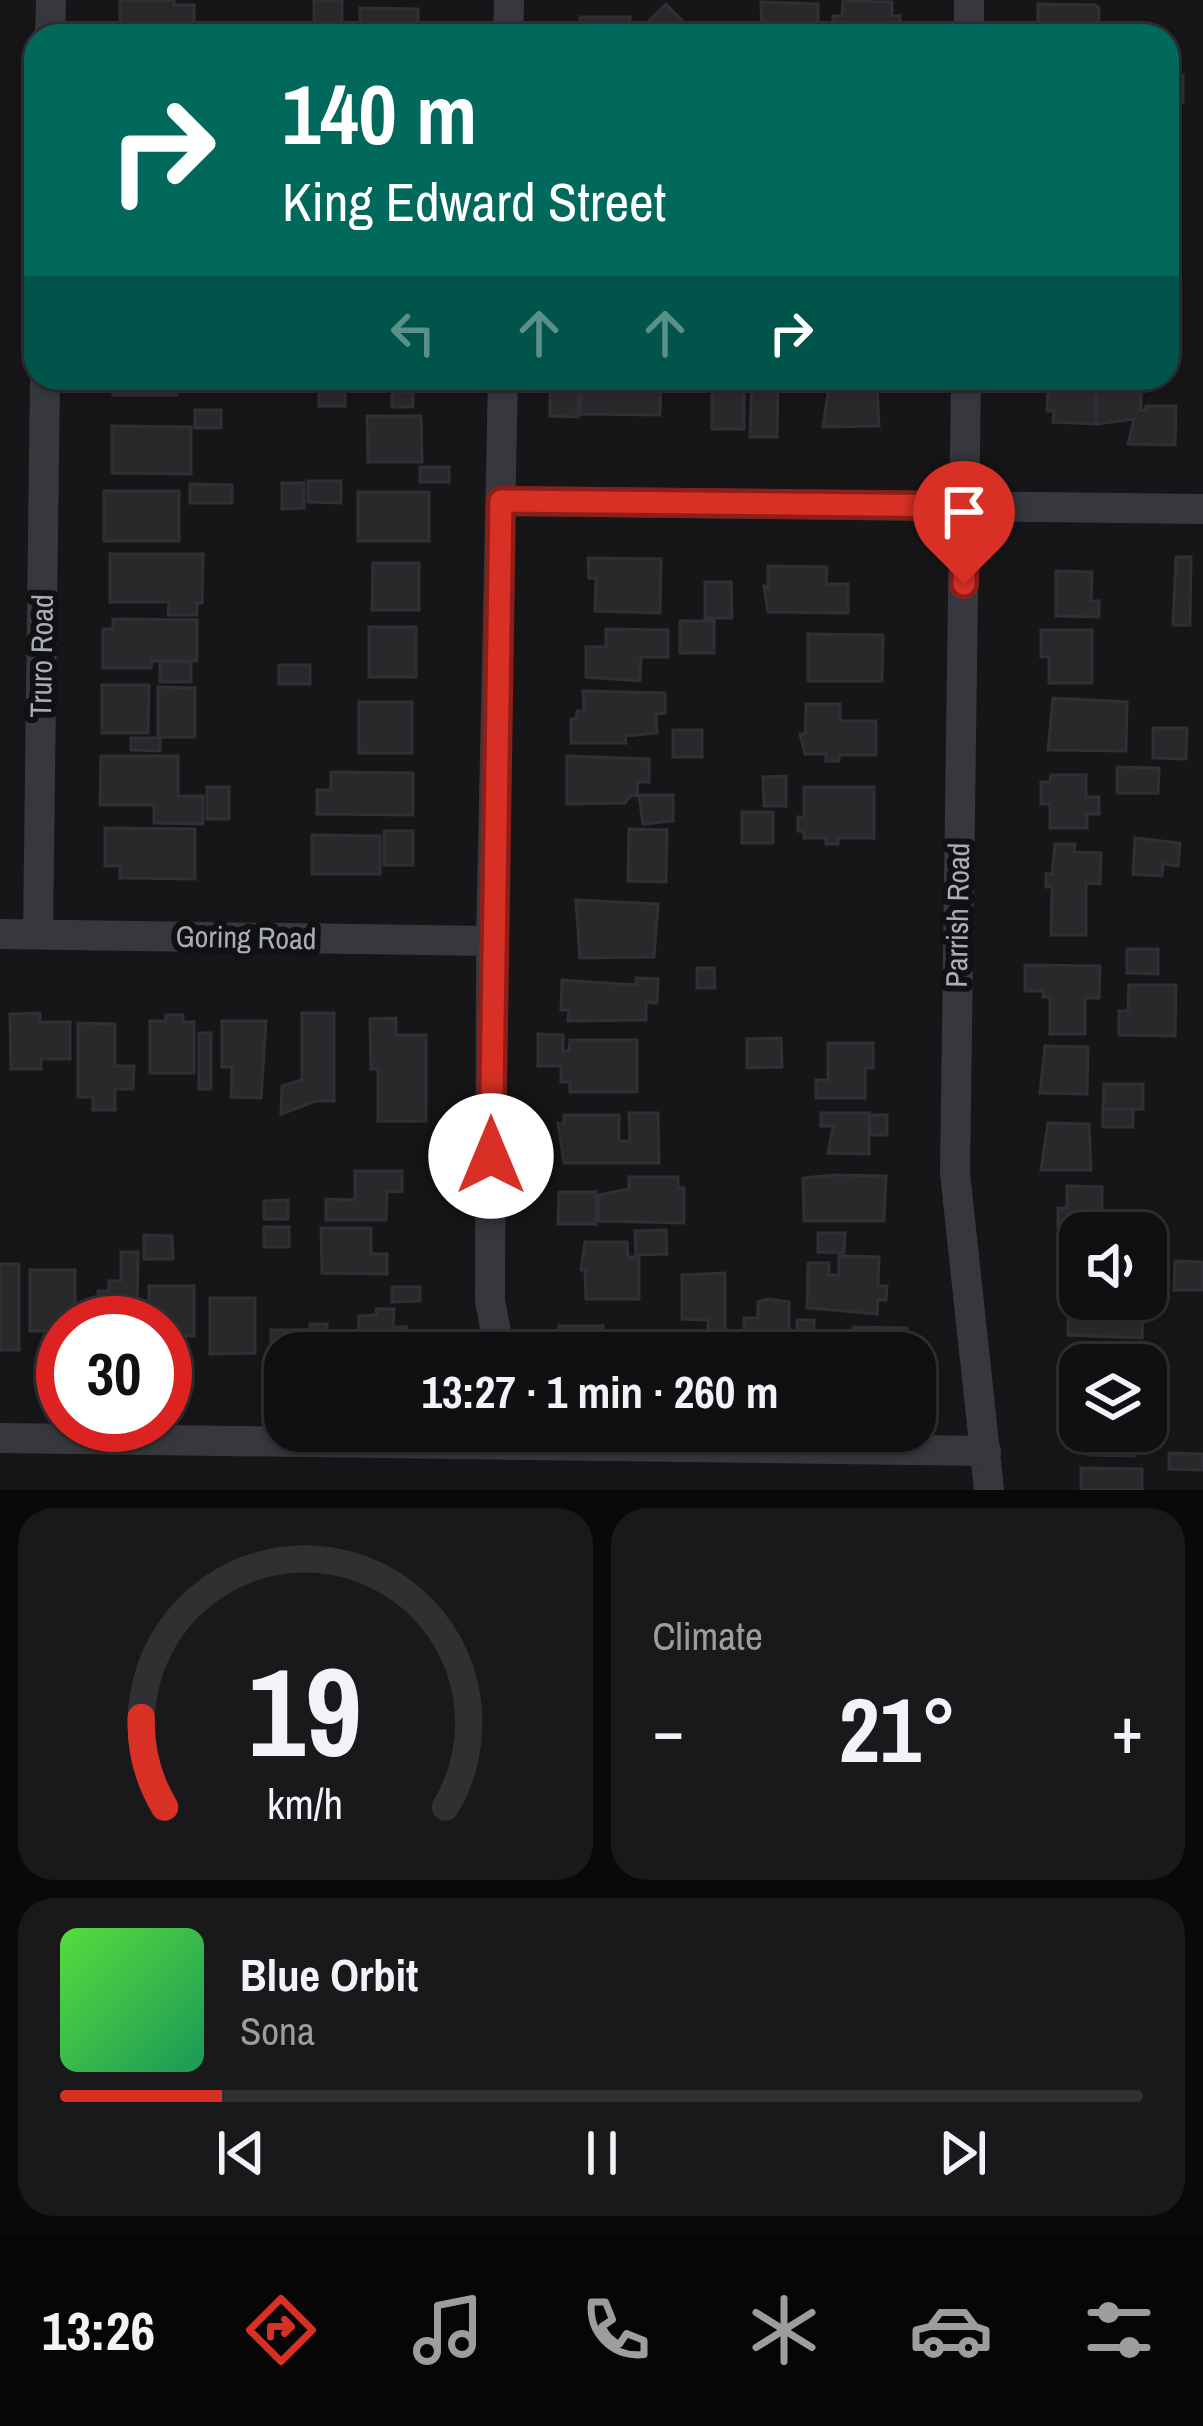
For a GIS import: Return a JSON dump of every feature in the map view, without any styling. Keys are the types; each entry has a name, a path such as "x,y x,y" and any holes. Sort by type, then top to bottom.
{"street":[{"name":"Truro Road","path":"38,934 45,390"},
{"path":"496,1332 490,1301 491,941 503,390"},
{"name":"Parrish Road","path":"966,390 955,1173 989,1490"},
{"path":"501,501 1203,509"},
{"name":"Goring Road","path":"0,934 491,941"},
{"path":"483,1332 490,1301"},
{"path":"0,1438 264,1437"},
{"path":"936,1450 986,1451"}],"building":[{"path":"120,0 174,0 174,5 194,5 194,24 120,24"},
{"path":"314,0 342,0 342,24 314,24"},
{"path":"843,1 892,2 892,16 900,16 900,24 833,24 833,16 842,16"},
{"path":"761,2 818,4 818,24 762,24"},
{"path":"666,4 685,24 646,24"},
{"path":"1038,4 1099,8 1099,24 1038,24"},
{"path":"360,8 418,9 418,23 427,23 427,24 360,24"},
{"path":"580,17 630,17 630,24 580,24"},
{"path":"1179,75 1183,75 1183,102 1179,103"},
{"path":"113,390 177,390 177,395 113,395"},
{"path":"319,390 345,390 345,406 319,406"},
{"path":"550,390 579,390 578,417 550,416"},
{"path":"582,390 661,390 660,415 580,414"},
{"path":"752,390 778,390 777,437 750,437"},
{"path":"828,390 877,390 879,426 823,427"},
{"path":"1048,390 1096,390 1096,424 1053,422 1054,411 1047,411"},
{"path":"1096,390 1141,390 1141,410 1146,411 1146,406 1176,406 1175,445 1128,444 1134,419 1096,424"},
{"path":"712,391 744,391 744,429 712,429"},
{"path":"392,392 413,392 413,407 392,407"},
{"path":"195,410 221,410 221,428 195,428"},
{"path":"367,416 421,416 422,462 368,462"},
{"path":"112,426 191,427 191,474 112,473"},
{"path":"420,467 449,467 449,482 420,482"},
{"path":"308,481 341,481 341,503 308,502"},
{"path":"282,483 304,483 304,508 282,509"},
{"path":"190,484 232,485 232,503 190,503"},
{"path":"104,491 179,491 179,541 104,541"},
{"path":"358,492 429,492 429,541 358,541"},
{"path":"110,554 203,554 202,603 197,603 197,615 168,615 169,602 110,602"},
{"path":"1176,557 1191,557 1190,625 1173,625"},
{"path":"588,558 661,559 660,613 595,611 596,578 589,578"},
{"path":"373,563 419,563 419,610 372,610"},
{"path":"768,566 827,567 826,584 848,584 848,613 768,612 764,586 768,587"},
{"path":"1056,571 1092,572 1091,601 1099,601 1099,617 1056,616"},
{"path":"705,582 731,582 732,618 705,618"},
{"path":"113,619 197,620 197,661 103,668 103,629 113,629"},
{"path":"680,621 714,621 714,653 680,653"},
{"path":"369,627 416,627 416,677 369,677"},
{"path":"606,629 668,630 668,657 641,657 640,681 586,677 586,647 606,647"},
{"path":"1041,630 1092,630 1092,683 1049,683 1049,656 1041,657"},
{"path":"808,634 883,635 882,681 808,681"},
{"path":"160,662 191,662 191,682 160,682"},
{"path":"279,665 310,665 310,684 279,684"},
{"path":"102,685 149,685 148,733 102,733"},
{"path":"158,687 195,688 195,737 158,737"},
{"path":"583,691 665,693 665,713 656,714 657,733 625,736 626,743 571,743 571,719 576,719 577,711 584,711"},
{"path":"1053,698 1127,702 1126,751 1048,750"},
{"path":"359,702 412,702 412,753 359,753"},
{"path":"806,704 840,704 840,721 876,721 876,755 839,755 839,761 826,761 826,754 805,754 800,734 805,734"},
{"path":"1153,728 1187,728 1186,759 1153,758"},
{"path":"673,730 702,730 702,757 673,757"},
{"path":"131,738 160,738 160,751 131,750"},
{"path":"101,756 178,756 178,796 203,796 203,824 154,823 154,805 100,805"},
{"path":"567,756 649,759 649,782 638,782 637,796 631,795 625,803 567,804"},
{"path":"1117,767 1159,768 1158,793 1117,793"},
{"path":"331,772 413,773 413,815 317,814 317,790 331,790"},
{"path":"1051,775 1086,775 1086,797 1099,797 1099,814 1087,814 1087,828 1050,828 1050,804 1041,804 1041,782 1050,782"},
{"path":"786,776 786,806 764,806 763,777"},
{"path":"207,787 229,787 229,819 207,819"},
{"path":"804,787 874,787 874,838 838,838 838,844 826,844 826,838 804,838 804,831 798,831 798,817 804,817"},
{"path":"639,795 673,795 673,821 643,824"},
{"path":"742,812 773,812 773,843 742,843"},
{"path":"105,828 195,829 195,879 120,878 120,866 105,866"},
{"path":"629,829 667,830 666,882 628,881"},
{"path":"384,831 413,831 413,865 384,865"},
{"path":"312,835 380,836 380,874 312,874"},
{"path":"1135,838 1180,843 1178,866 1163,864 1162,876 1133,874"},
{"path":"1055,844 1075,844 1074,852 1101,853 1100,884 1086,883 1086,935 1051,935 1052,887 1046,887 1046,874 1052,874"},
{"path":"576,900 658,904 654,957 580,958"},
{"path":"1127,949 1158,949 1158,974 1127,973"},
{"path":"1025,965 1100,966 1099,998 1085,998 1085,1034 1050,1034 1050,997 1043,997 1043,991 1025,991"},
{"path":"697,968 714,968 715,988 697,988"},
{"path":"636,978 658,979 657,1003 646,1002 646,1020 568,1021 569,1010 561,1010 562,980 636,985"},
{"path":"1129,985 1176,985 1175,1036 1119,1035 1119,1011 1128,1011"},
{"path":"40,1013 40,1022 70,1022 70,1059 41,1059 41,1069 11,1069 10,1014"},
{"path":"302,1013 334,1013 334,1101 316,1101 281,1114 282,1086 302,1080"},
{"path":"166,1015 183,1015 183,1022 194,1022 194,1073 150,1073 150,1021 166,1021"},
{"path":"396,1018 396,1035 426,1035 426,1121 378,1121 378,1069 371,1069 370,1019"},
{"path":"222,1021 266,1021 261,1098 231,1097 232,1067 222,1067"},
{"path":"78,1023 115,1024 115,1066 134,1066 133,1089 115,1089 115,1110 93,1110 93,1097 78,1097"},
{"path":"199,1033 211,1033 211,1089 199,1089"},
{"path":"538,1034 563,1035 563,1051 569,1051 570,1040 637,1040 637,1092 570,1092 570,1082 561,1082 561,1066 538,1066"},
{"path":"781,1038 782,1067 747,1068 747,1039"},
{"path":"828,1043 873,1043 873,1068 865,1068 865,1098 816,1098 816,1080 828,1080"},
{"path":"1045,1046 1088,1047 1087,1094 1040,1093"},
{"path":"1104,1084 1143,1084 1143,1109 1103,1109"},
{"path":"1103,1109 1133,1109 1133,1127 1103,1127"},
{"path":"629,1113 658,1113 659,1163 564,1163 558,1123 564,1124 564,1115 619,1115 619,1141 630,1141"},
{"path":"821,1113 869,1113 869,1154 828,1153 833,1126 821,1126"},
{"path":"870,1115 887,1115 887,1135 870,1135"},
{"path":"1048,1123 1089,1124 1091,1170 1041,1170"},
{"path":"355,1171 402,1171 402,1192 387,1191 386,1220 326,1220 326,1199 355,1200"},
{"path":"886,1176 884,1221 804,1221 803,1178"},
{"path":"629,1177 678,1177 678,1188 684,1188 684,1223 599,1221 599,1195 629,1189"},
{"path":"1067,1186 1102,1187 1102,1211 1117,1212 1059,1212 1058,1227 1058,1208 1067,1208"},
{"path":"559,1192 596,1192 596,1224 558,1224"},
{"path":"288,1200 288,1219 264,1219 264,1201"},
{"path":"264,1227 289,1227 289,1247 264,1247"},
{"path":"321,1228 371,1228 371,1254 387,1254 387,1274 322,1273"},
{"path":"666,1230 667,1254 636,1255 635,1231"},
{"path":"818,1233 845,1233 844,1253 818,1252"},
{"path":"144,1235 172,1236 173,1259 144,1259"},
{"path":"585,1242 627,1242 628,1257 639,1257 639,1299 586,1299 585,1270 581,1270"},
{"path":"121,1252 138,1252 137,1296 98,1296 98,1291 109,1291 109,1281 121,1281"},
{"path":"839,1256 879,1257 878,1286 887,1286 886,1300 878,1300 877,1314 807,1308 808,1263 829,1263 829,1275 839,1275"},
{"path":"1175,1261 1203,1262 1203,1290 1174,1290"},
{"path":"0,1264 19,1264 19,1350 0,1350"},
{"path":"30,1270 75,1270 75,1296 36,1296 36,1331 30,1331"},
{"path":"725,1273 725,1332 708,1332 708,1320 682,1319 682,1275"},
{"path":"149,1286 194,1286 194,1336 192,1296 149,1296"},
{"path":"392,1287 420,1287 420,1301 392,1302"},
{"path":"210,1298 255,1298 255,1353 210,1354"},
{"path":"758,1302 789,1302 789,1332 744,1332 744,1318 758,1318"},
{"path":"376,1309 394,1309 393,1327 407,1327 407,1332 359,1332 359,1316 377,1315"},
{"path":"797,1320 814,1320 814,1332 797,1332"},
{"path":"1068,1320 1143,1320 1142,1338 1068,1335"},
{"path":"310,1324 327,1324 327,1332 271,1332 271,1330 310,1330"},
{"path":"559,1326 603,1326 603,1332 559,1332"},
{"path":"853,1327 907,1328 907,1332 852,1332"},
{"path":"1088,1452 1134,1452 1134,1456"},
{"path":"1169,1453 1203,1454 1203,1470 1169,1469"},
{"path":"1081,1468 1142,1469 1142,1490 1081,1490"}],"route":[{"path":"491,1156 501,501 965,506 964,584"}]}
